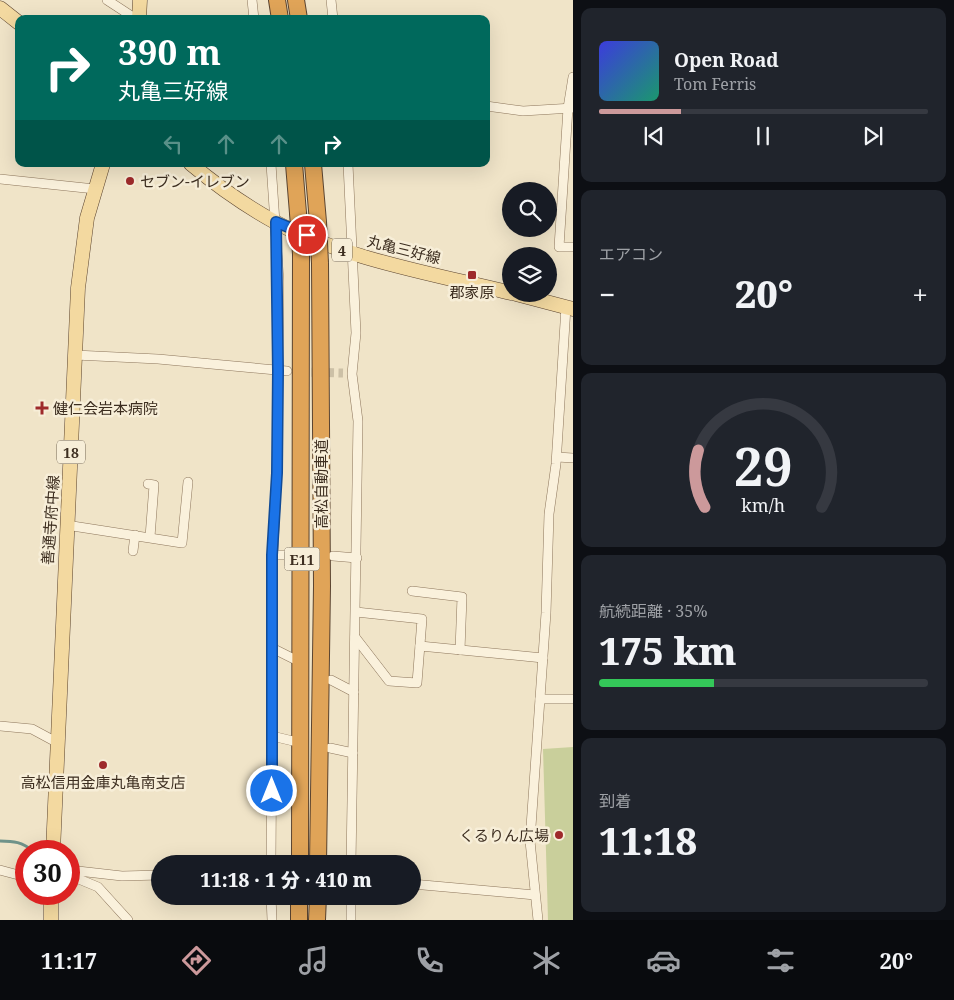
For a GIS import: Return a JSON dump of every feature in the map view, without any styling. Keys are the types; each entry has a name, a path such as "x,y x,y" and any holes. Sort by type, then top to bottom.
{"highway":[{"path":"277,0 279,15"},
{"path":"296,0 298,15"},
{"name":"高松自動車道","path":"294,167 301,254 300,855"},
{"name":"高松自動車道","path":"313,167 320,263 322,586 318,855"},
{"path":"299,905 299,920"},
{"path":"317,920 318,905"}],"main road":[{"path":"138,15 140,0"},
{"path":"0,8 15,20"},
{"name":"善通寺府中線","path":"54,840 66,525 80,266 95,188 102,167"},
{"name":"丸亀三好線","path":"195,167 246,204 276,222 351,253 502,291"},
{"path":"546,302 569,308"},
{"path":"50,920 51,905"}],"street":[{"path":"107,0 131,15"},
{"path":"252,0 254,15"},
{"path":"331,0 333,15"},
{"path":"573,77 559,247 573,247"},
{"path":"490,107 523,111 570,108"},
{"path":"271,167 276,222 282,371 272,555 271,855"},
{"path":"348,167 356,333 348,374 358,422 351,855"},
{"path":"0,179 95,188"},
{"path":"538,920 530,841 543,658 550,514 557,457 569,308"},
{"path":"75,355 158,359 282,371"},
{"path":"557,457 573,458"},
{"path":"66,525 182,543 188,482"},
{"path":"148,484 154,485 150,537"},
{"path":"133,551 135,535"},
{"path":"272,555 295,555"},
{"path":"333,556 357,558"},
{"path":"412,591 462,597 460,650"},
{"path":"355,637 389,681 417,683 422,619 356,612"},
{"path":"420,646 543,658"},
{"path":"272,648 294,660"},
{"path":"331,680 354,692"},
{"path":"540,699 573,699"},
{"path":"0,726 32,729 58,743"},
{"path":"272,736 293,741"},
{"path":"330,748 353,753"},
{"path":"0,870 15,874"},
{"path":"80,871 122,876 151,875"},
{"path":"80,880 98,887 128,920"},
{"path":"421,885 536,895"},
{"path":"271,905 272,920"},
{"path":"351,905 351,920"}],"green space":[{"name":"くるりん広場","path":"573,747 573,920 548,920 543,749"}],"waterway":[{"path":"0,841 15,842"}],"tunnel":[{"path":"298,372 343,373"}],"place":[{"name":"セブン-イレブン","path":"130,181"},
{"name":"郡家原","path":"472,275"},
{"name":"健仁会岩本病院","path":"42,408"},
{"name":"高松信用金庫丸亀南支店","path":"103,765"},
{"name":"くるりん広場","path":"559,835"}],"route":[{"path":"272,791 272,555 277,473 278,371 276,222 307,235"}]}
